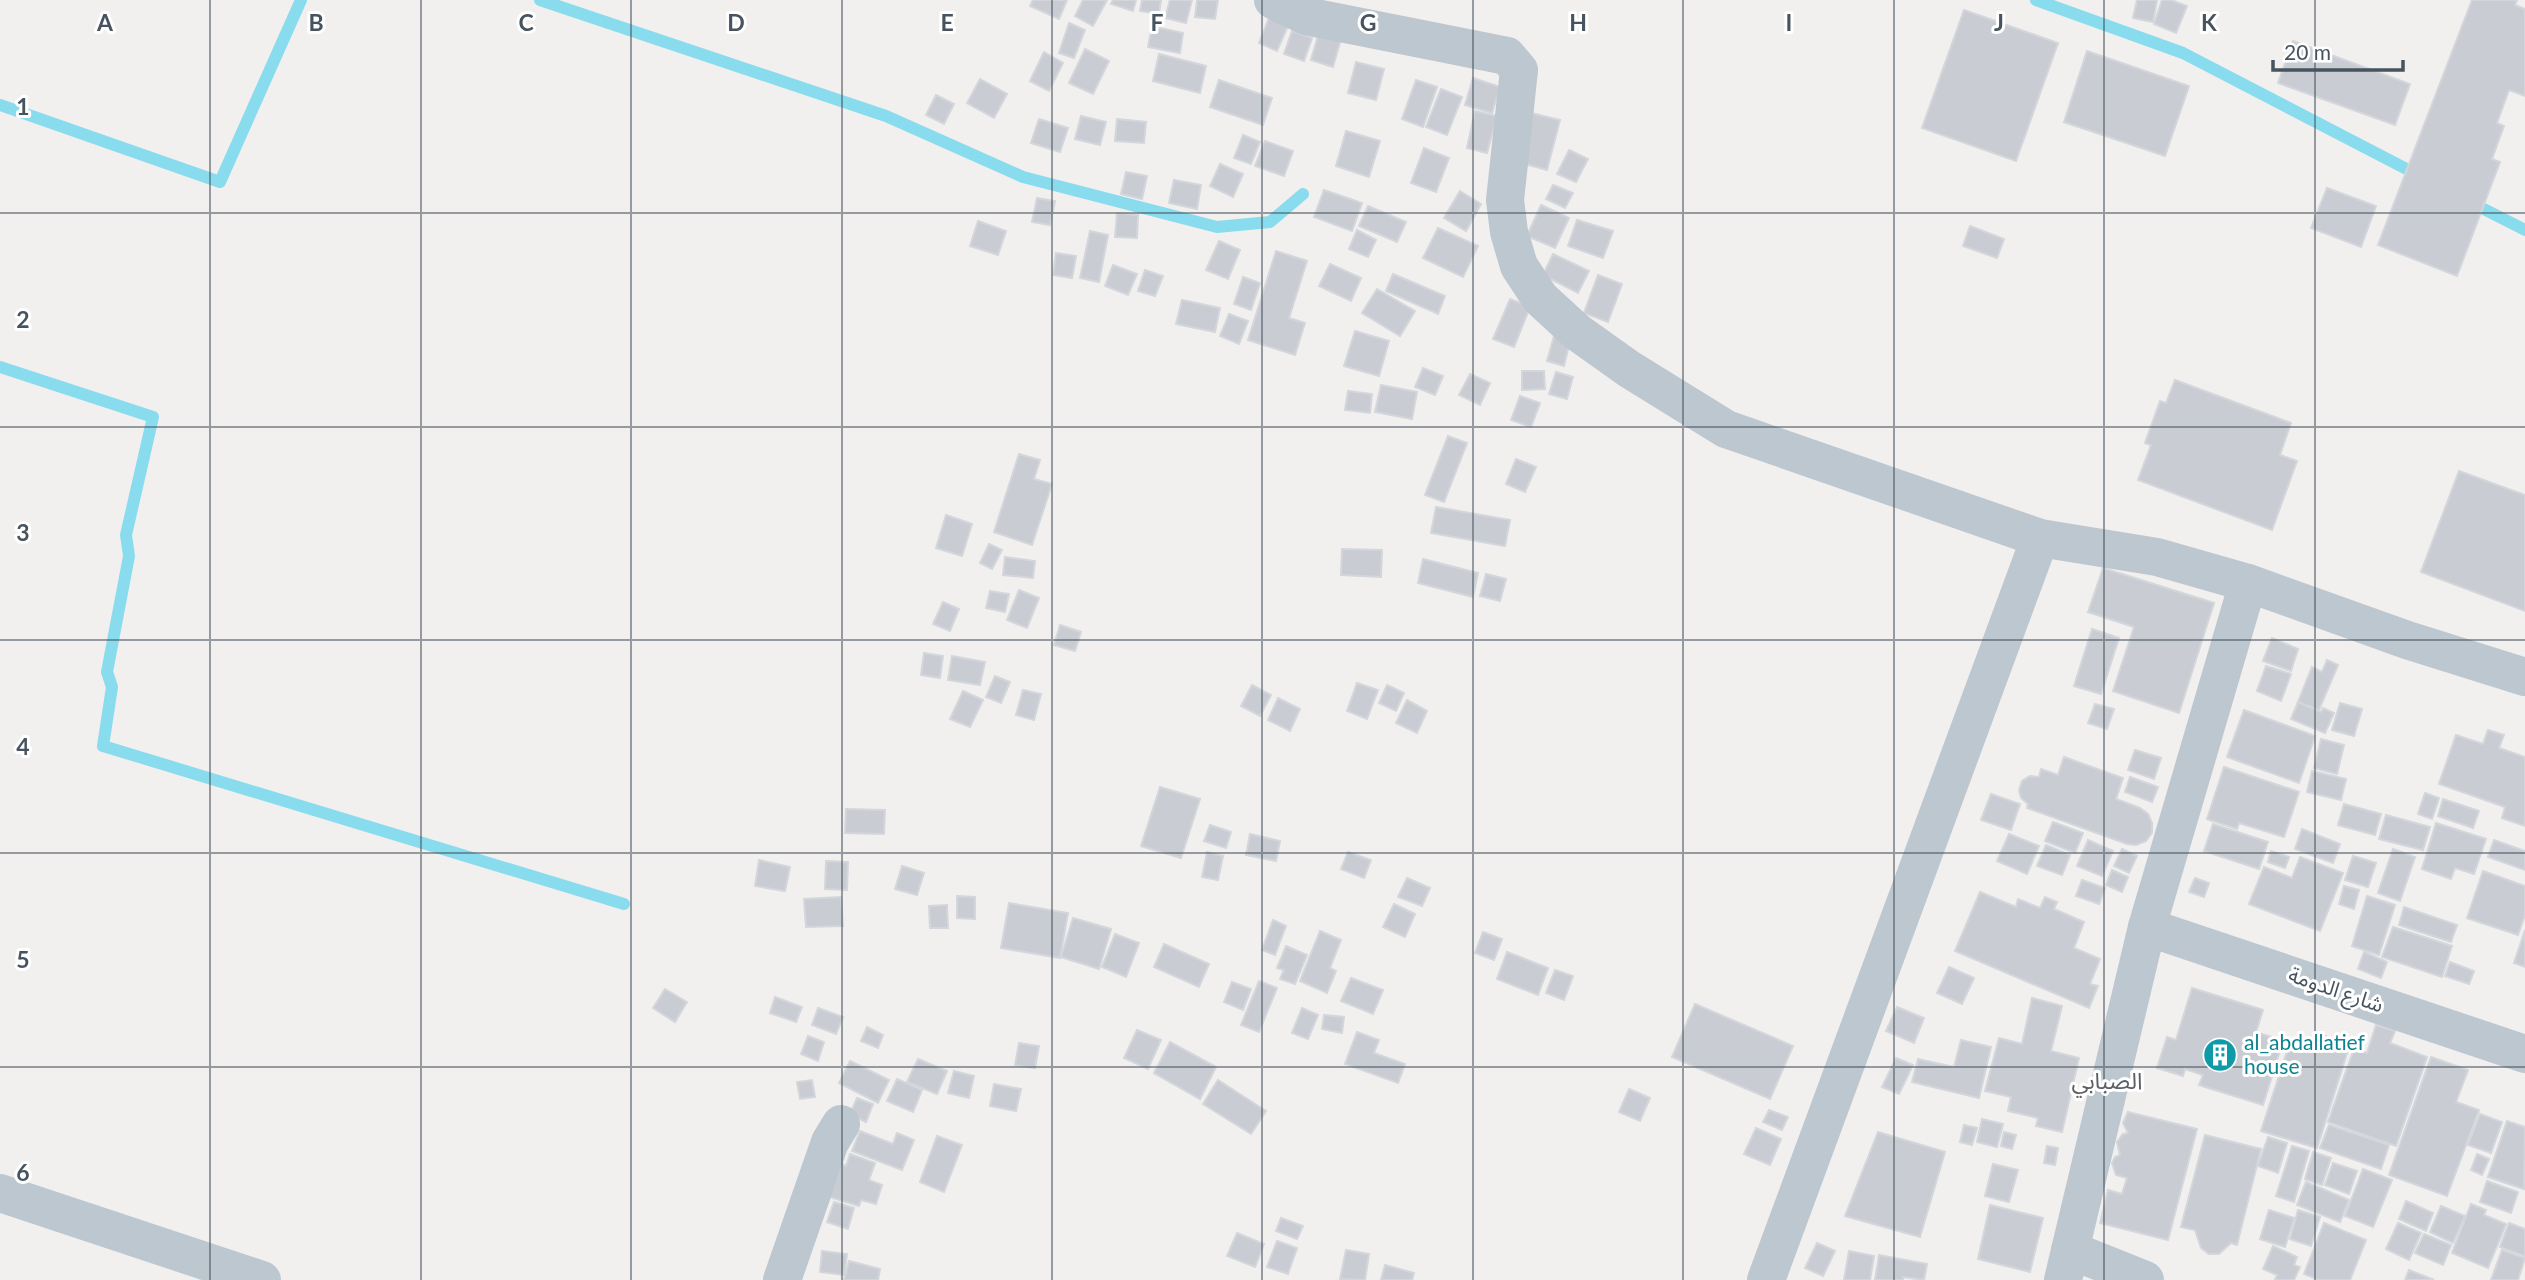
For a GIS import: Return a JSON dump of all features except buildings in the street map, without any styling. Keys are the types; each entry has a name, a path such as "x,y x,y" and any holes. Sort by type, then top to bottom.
{"street":[{"path":"1273,0 1306,16 1507,56 1519,71 1505,200 1508,232 1519,266 1540,298 1577,332 1618,362 1726,429 2040,537 2157,557 2248,583 2407,640 2525,677"},
{"path":"1766,1280 2040,537"},
{"path":"2145,1280 2067,1265 2147,927 2248,583"},
{"name":"شارع الدومة","path":"2147,927 2525,1054"},
{"path":"782,1280 830,1142 841,1124"},
{"path":"0,1193 262,1280"}],"waterway":[{"path":"0,105 220,182 301,0"},
{"path":"540,0 886,116 1023,177 1217,227 1270,222 1303,194"},
{"path":"2036,0 2183,53 2420,176"},
{"path":"2470,202 2525,230"},
{"path":"0,367 153,417 126,535 129,556 107,672 112,687 103,746 624,904"}],"place":[{"name":"al_abdallatief house","path":"2220,1055"}],"district":[{"name":"الصبابي","path":"2107,1081"}]}
